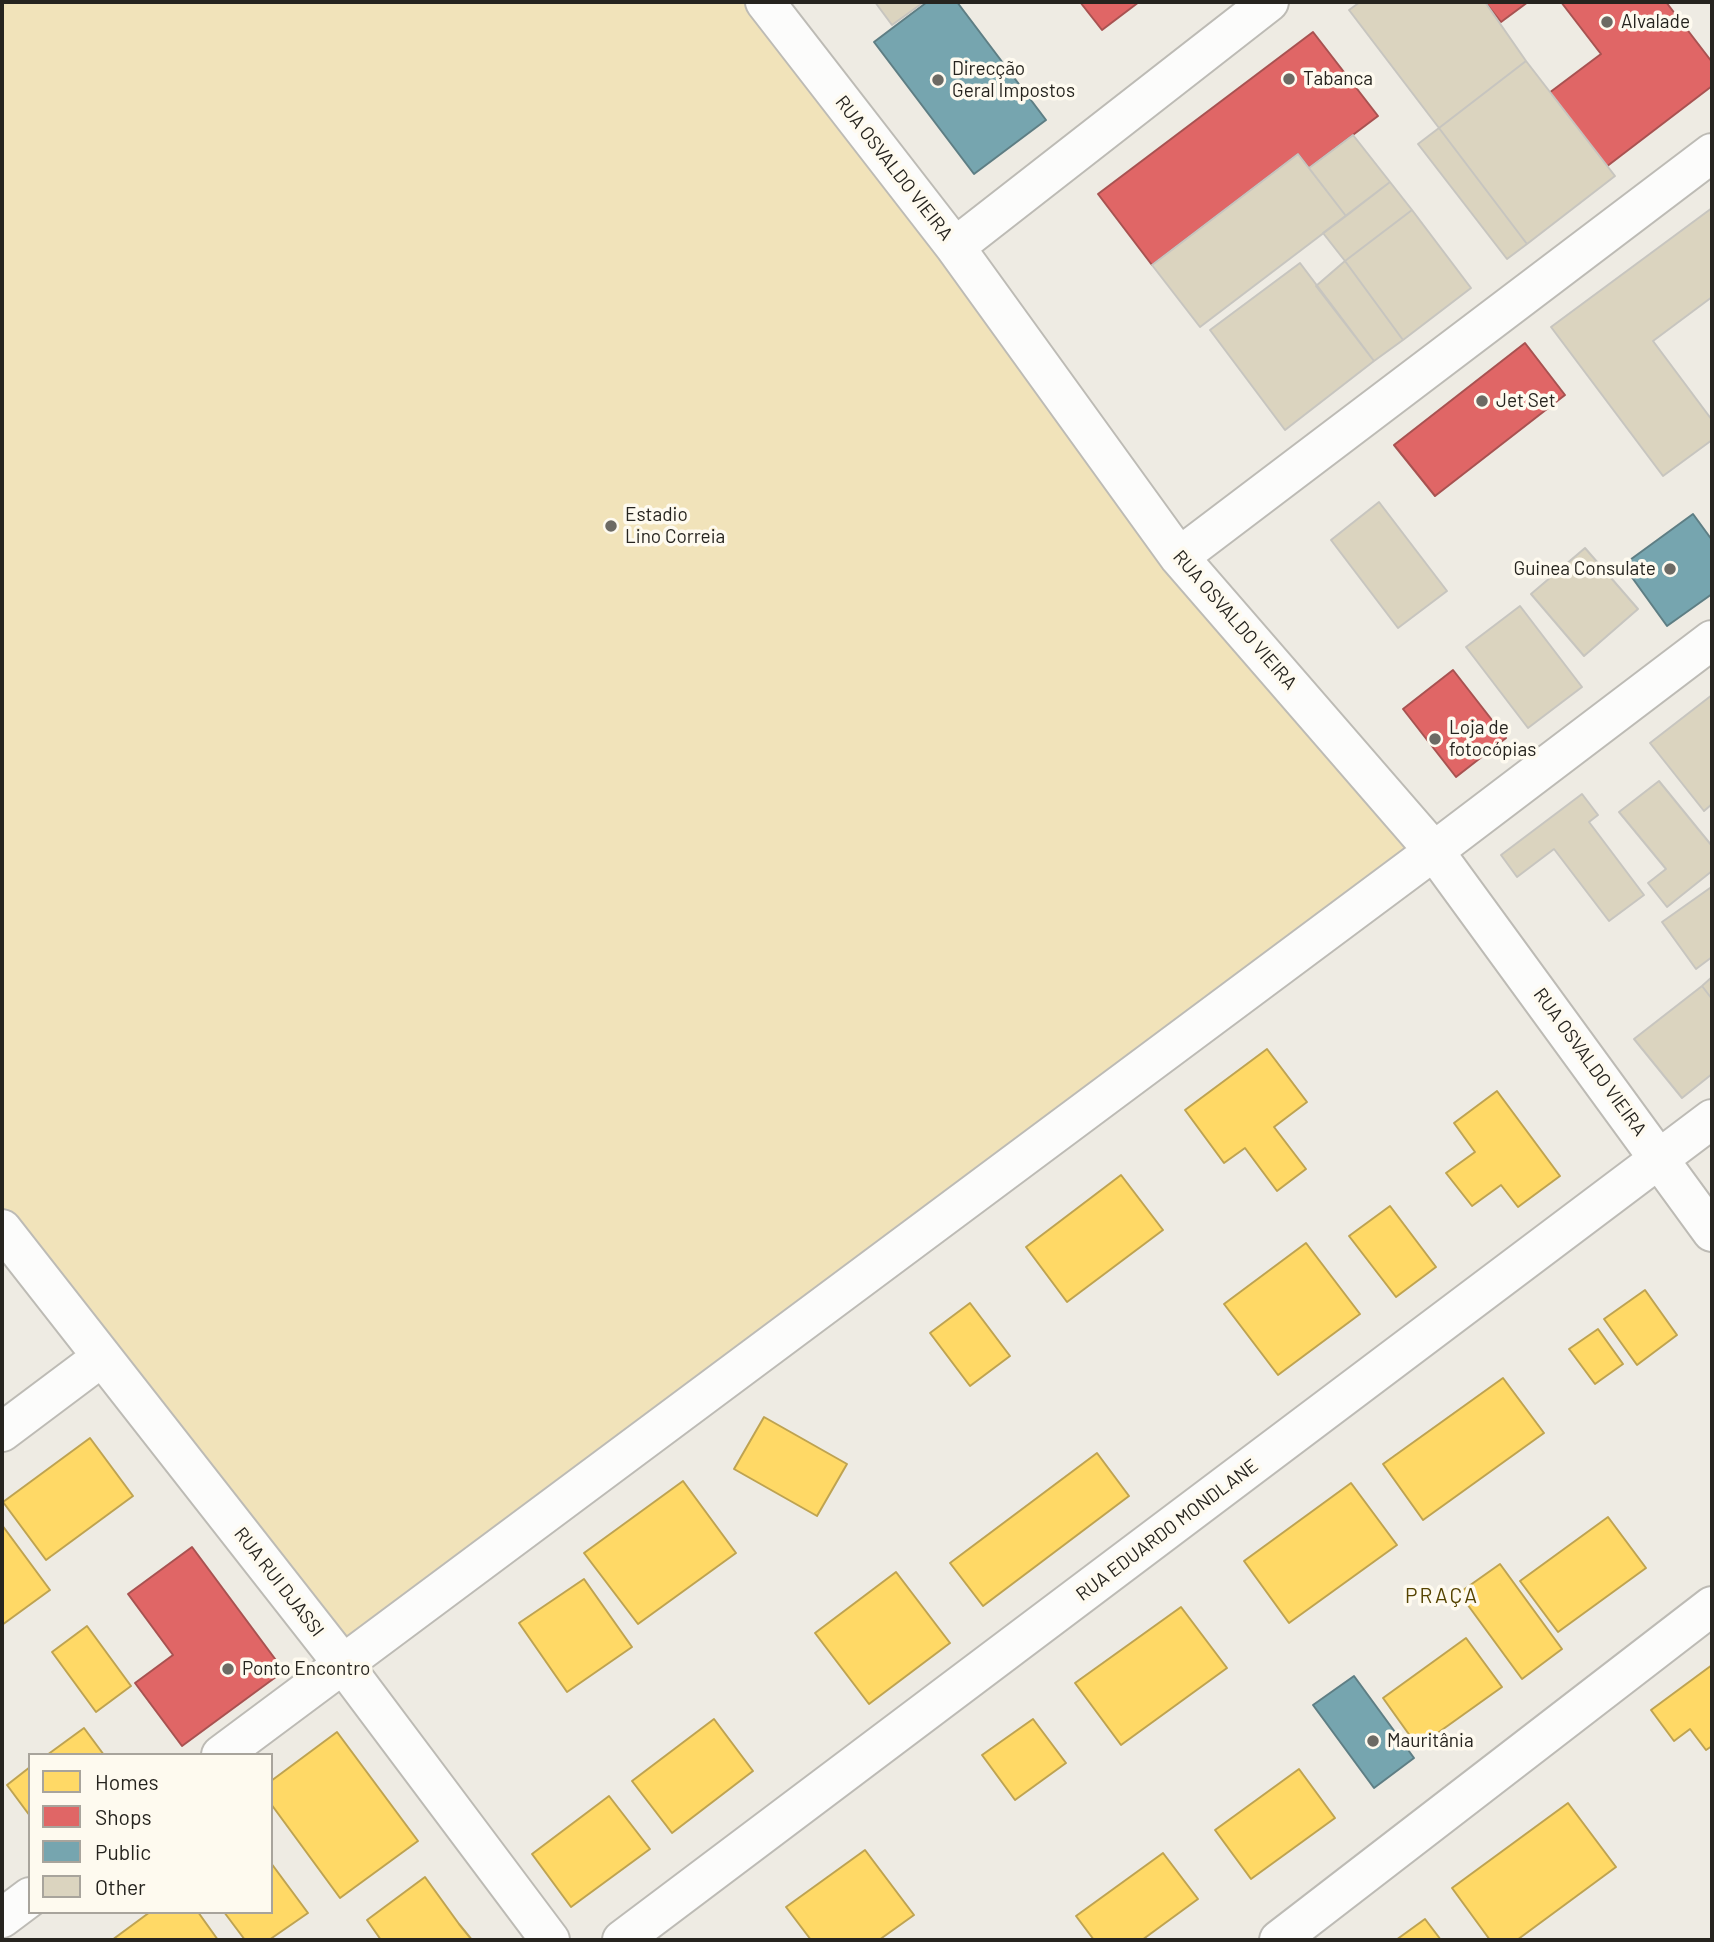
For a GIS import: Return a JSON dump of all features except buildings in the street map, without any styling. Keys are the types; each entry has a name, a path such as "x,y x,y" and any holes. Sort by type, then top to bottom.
{"street":[{"name":"RUA OSVALDO VIEIRA","path":"765,2 955,247 1179,556 1434,851 1712,1232"},
{"path":"955,247 1269,2"},
{"path":"1179,556 1712,152"},
{"path":"224,1753 1434,851 1712,640"},
{"name":"RUA EDUARDO MONDLANE","path":"622,1940 1712,1119"},
{"name":"RUA RUI DJASSI","path":"2,1229 343,1664 550,1940"},
{"path":"2,1432 102,1357"},
{"path":"1279,1940 1712,1606"},
{"path":"2,1918 28,1898"}],"shaded area":[{"path":"2,2 780,2 1425,851 343,1664 2,1229"}],"place":[{"name":"Alvalade","path":"1607,22"},
{"name":"Tabanca","path":"1289,79"},
{"name":"Direcção Geral Impostos","path":"938,80"},
{"name":"Jet Set","path":"1482,401"},
{"name":"Estadio Lino Correia","path":"611,526"},
{"name":"Guinea Consulate","path":"1670,569"},
{"name":"Loja de fotocópias","path":"1435,739"},
{"name":"Ponto Encontro","path":"228,1669"},
{"name":"Mauritânia","path":"1373,1741"}],"district":[{"name":"PRAÇA","path":"1442,1596"}]}
